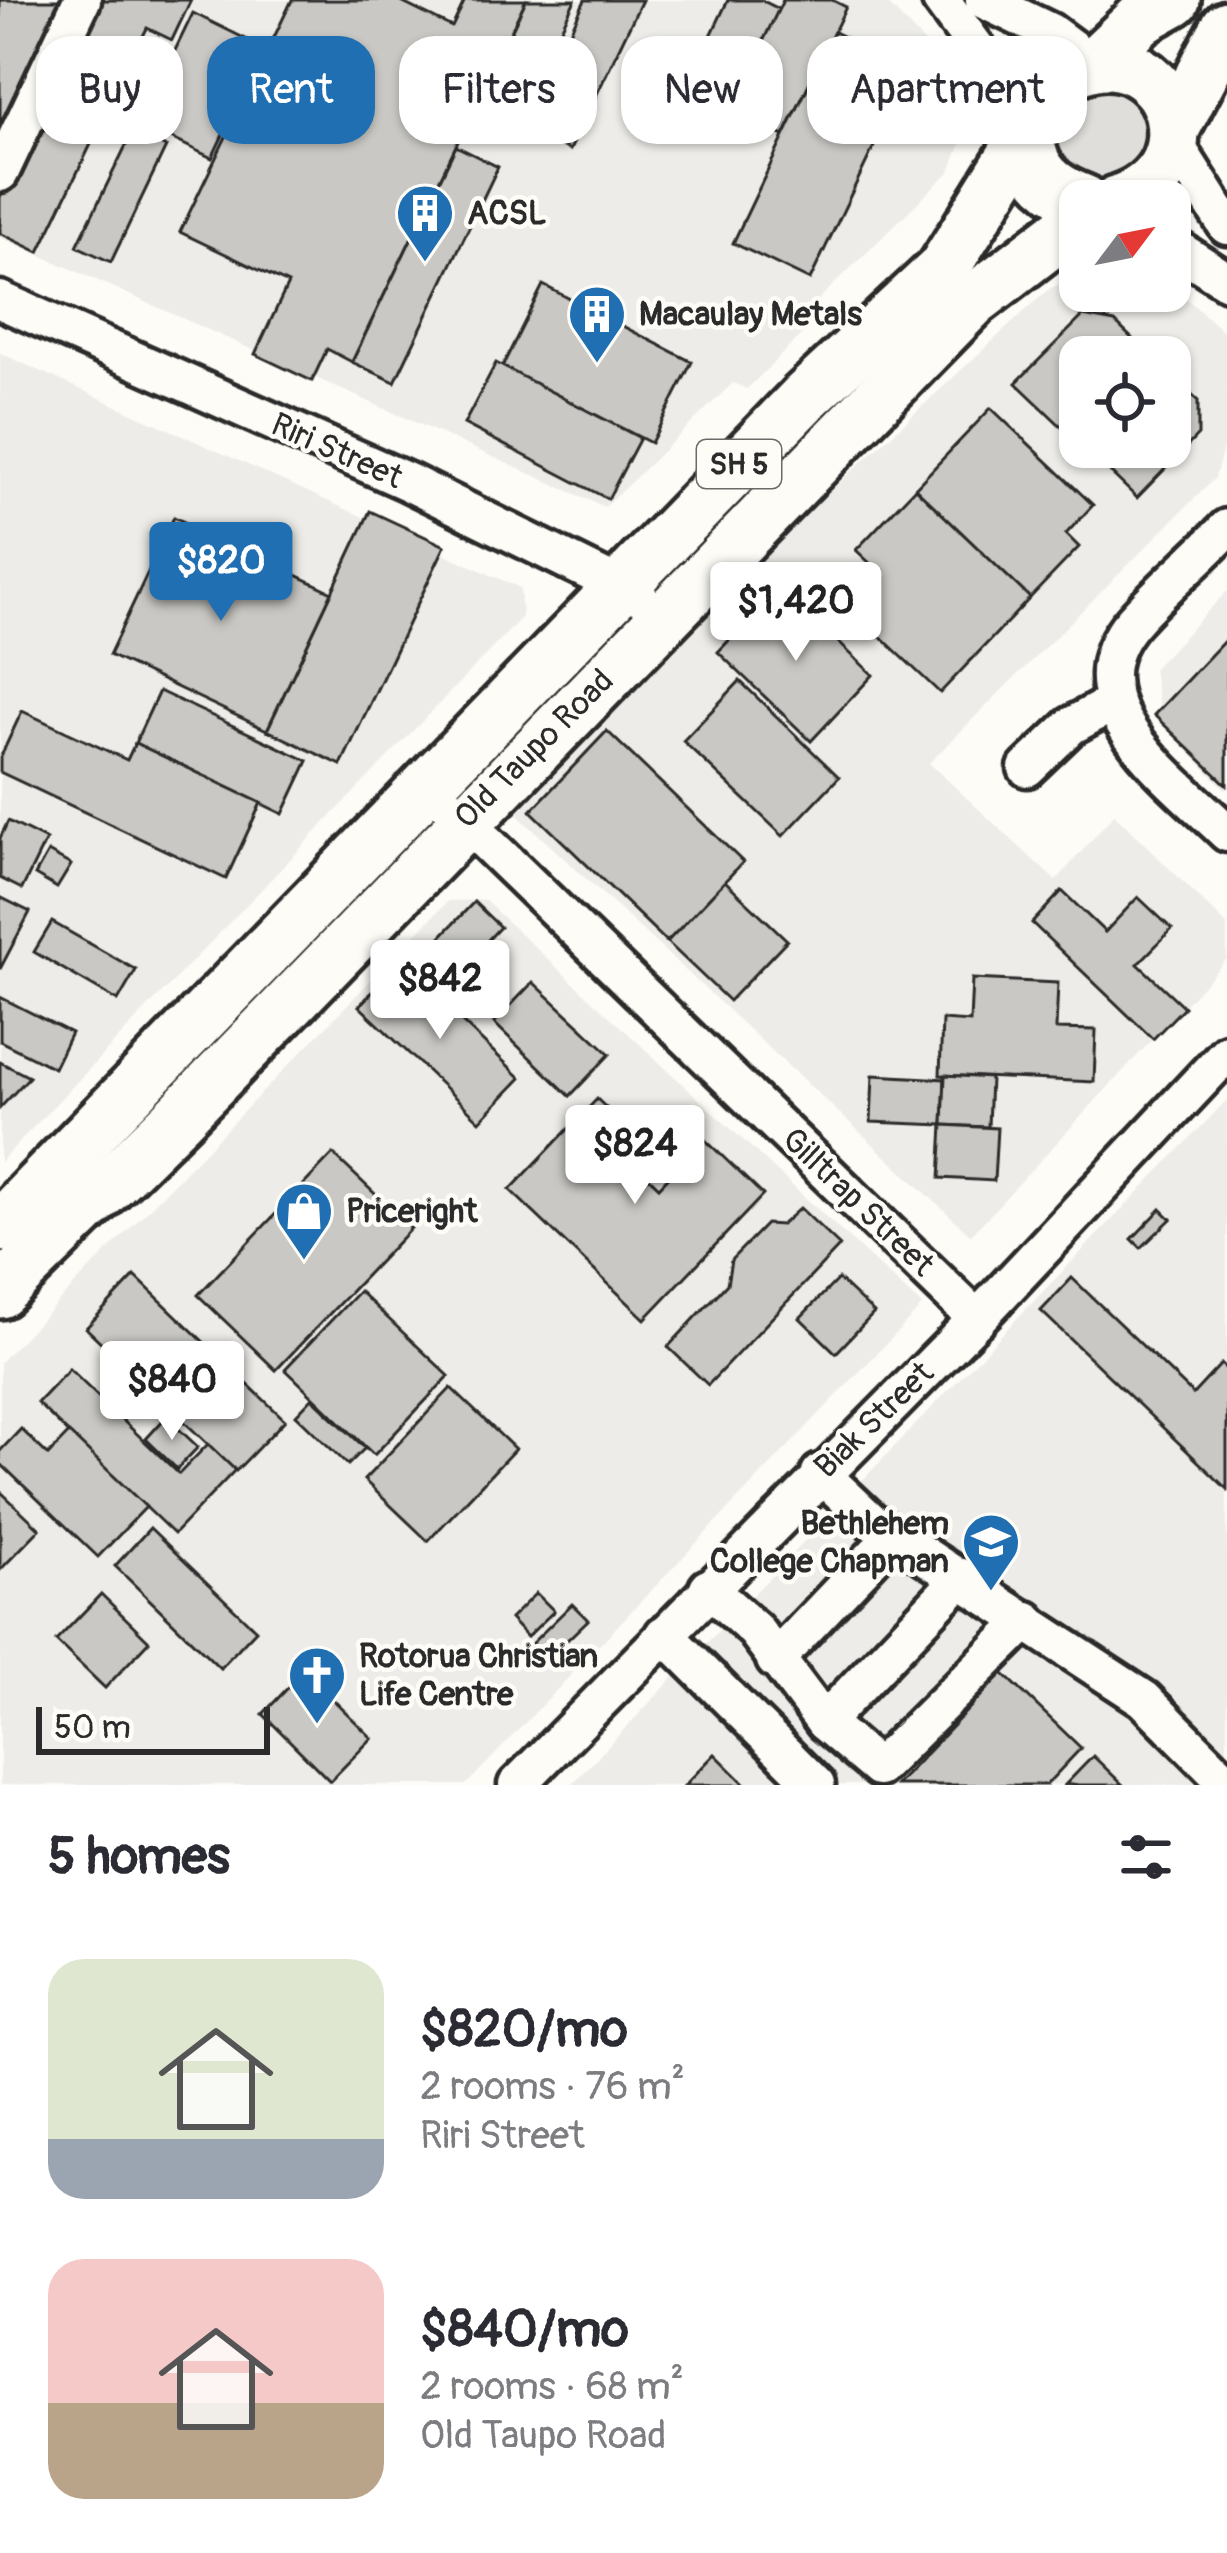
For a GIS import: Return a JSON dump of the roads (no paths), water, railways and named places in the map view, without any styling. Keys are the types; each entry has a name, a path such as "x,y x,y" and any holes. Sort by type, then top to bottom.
{"highway":[{"name":"SH 5","path":"1087,62 1142,18 1174,0"},
{"path":"1152,180 1168,158 1173,135 1227,27"},
{"path":"1093,60 1144,74 1165,98 1173,135"},
{"name":"Old Taupo Road","path":"0,1292 179,1117 445,803 620,586 803,399 943,269 1019,144"},
{"path":"1031,144 1049,181 1059,187"},
{"name":"Old Taupo Road","path":"0,1226 445,803 668,614 973,301 1059,235"}],"street":[{"path":"0,173 82,0"},
{"path":"941,0 967,36"},
{"path":"984,0 1050,32 1093,60"},
{"path":"1173,135 1227,226"},
{"path":"1191,258 1227,281"},
{"name":"Riri Street","path":"0,300 408,482 668,614"},
{"path":"1227,528 1130,624 1109,671 1111,704 1142,747 1227,833"},
{"path":"1027,767 1071,726 1111,704"},
{"name":"Gilltrap Street","path":"445,803 977,1319"},
{"name":"Biak Street","path":"518,1785 820,1473 977,1319 1227,1053"},
{"path":"820,1473 870,1520 1144,1699 1227,1782"},
{"path":"775,1660 894,1534"},
{"path":"824,1722 962,1577"},
{"path":"708,1588 755,1630 824,1722 878,1768 1027,1621"},
{"path":"664,1634 816,1785"}],"place":[{"name":"ACSL","path":"425,264"},
{"name":"Macaulay Metals","path":"597,365"},
{"name":"Priceright","path":"304,1262"},
{"name":"Bethlehem College Chapman","path":"991,1593"},
{"name":"Rotorua Christian Life Centre","path":"317,1726"}]}
